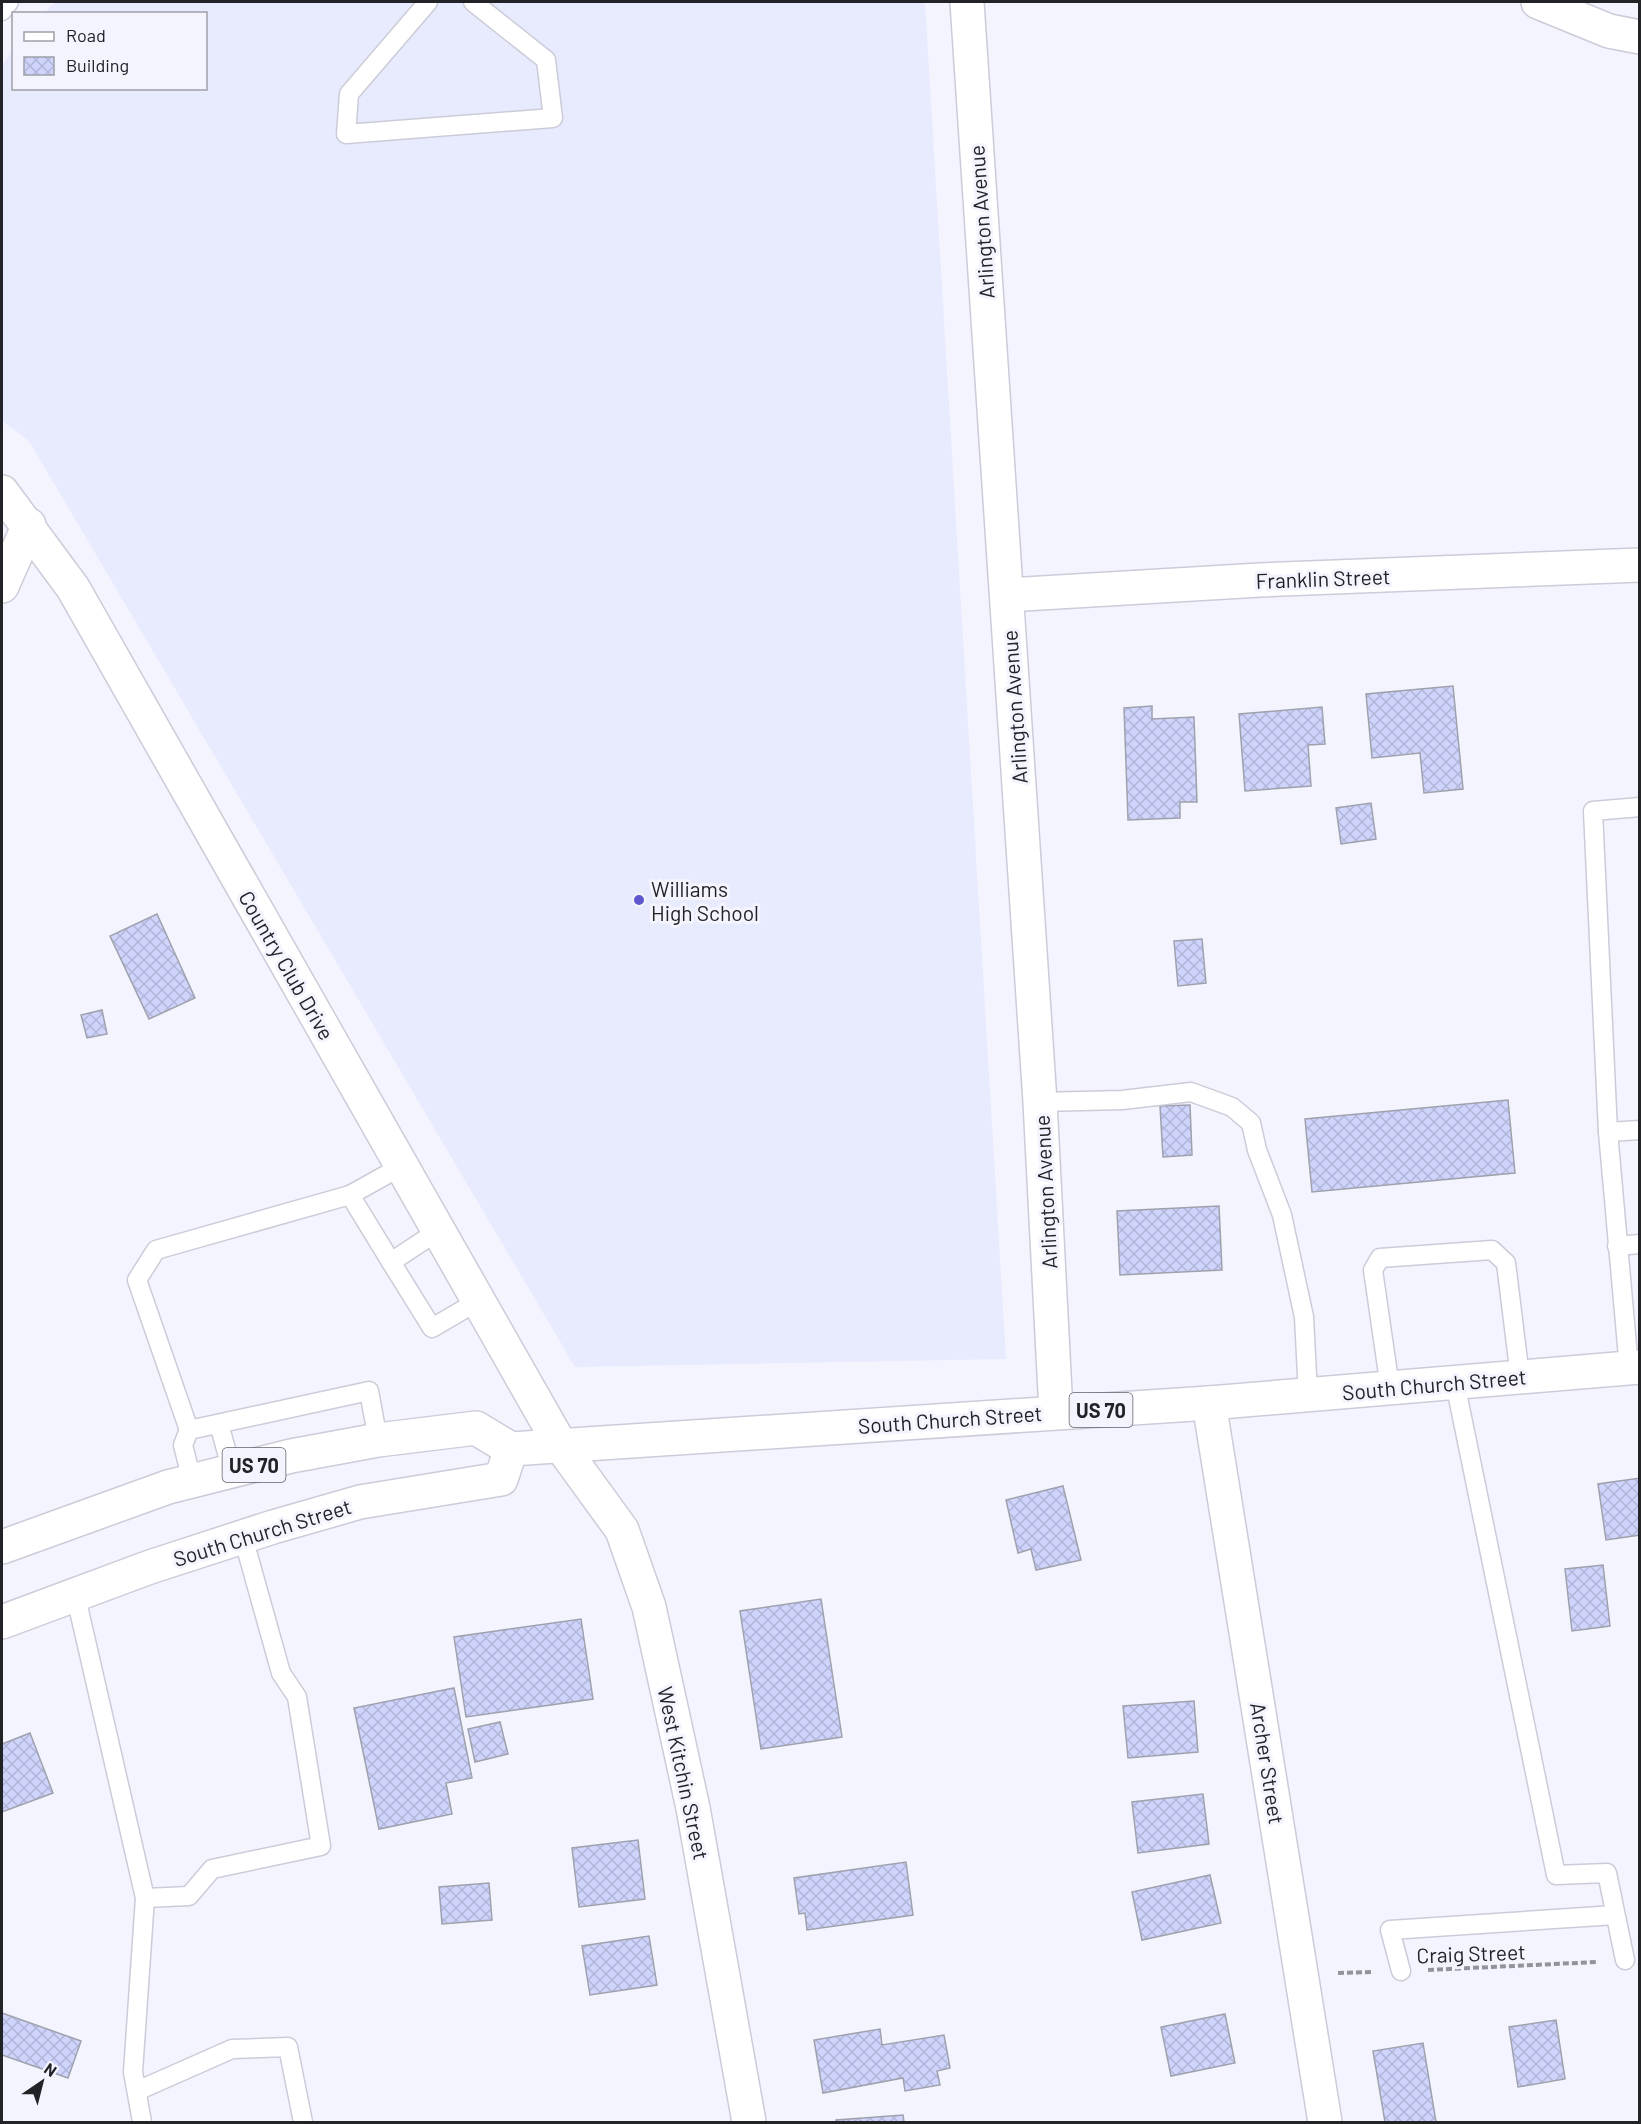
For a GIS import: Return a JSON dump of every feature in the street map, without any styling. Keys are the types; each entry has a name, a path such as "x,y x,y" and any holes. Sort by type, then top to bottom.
{"street":[{"name":"Arlington Avenue","path":"967,2 1040,1102 1056,1412"},
{"path":"1538,2 1609,32 1640,37"},
{"name":"Country Club Drive","path":"2,492 73,588 561,1446"},
{"path":"2,586 28,525"},
{"name":"Franklin Street","path":"1007,595 1260,580 1640,565"},
{"name":"South Church Street","path":"2,1622 75,1593 243,1537 360,1502 501,1479 511,1449 1209,1403 1634,1368"},
{"name":"Archer Street","path":"1209,1403 1325,2122"},
{"name":"US 70","path":"2,1546 168,1487 291,1456 378,1440 476,1428 511,1449"},
{"name":"West Kitchin Street","path":"561,1446 622,1530 649,1606 693,1808 749,2122"}],"lane":[{"path":"2,11 9,2"},
{"path":"428,2 349,94 346,134 553,118 546,60 473,2"},
{"path":"1634,1368 1617,1246 1608,1132 1593,811 1640,807"},
{"path":"1040,1102 1122,1100 1191,1092 1232,1107 1251,1124 1257,1150 1282,1215 1304,1317 1308,1395"},
{"path":"1608,1132 1640,1130"},
{"path":"192,1481 183,1445 189,1430 137,1280 156,1250 350,1195 402,1166"},
{"path":"350,1195 432,1328 478,1301"},
{"path":"391,1262 438,1231"},
{"path":"1617,1246 1640,1244"},
{"path":"1390,1388 1373,1270 1380,1258 1391,1257 1492,1251 1506,1263 1520,1377"},
{"path":"1455,1383 1557,1875 1607,1873 1625,1960"},
{"path":"189,1430 369,1391 378,1440"},
{"path":"219,1424 232,1471"},
{"path":"146,1898 189,1896 212,1869 321,1846 297,1698 280,1673 243,1537"},
{"path":"75,1593 146,1898 133,2072 142,2122"},
{"path":"1401,1971 1390,1930 1615,1915"},
{"path":"137,2091 231,2049 288,2047 303,2122"}],"path":[{"name":"Craig Street","path":"1303,1975 1625,1960"}],"shaded area":[{"name":"Williams High School","path":"55,2 925,2 1006,1359 575,1367 29,441 2,421 2,65 12,51 12,90 207,90 207,12 45,12"}],"building":[{"path":"1453,686 1463,789 1424,793 1420,753 1372,758 1366,694"},
{"path":"1152,706 1152,719 1194,717 1197,802 1180,802 1180,818 1128,820 1124,708"},
{"path":"1322,707 1325,744 1308,745 1311,786 1245,791 1239,714"},
{"path":"1371,803 1376,839 1341,844 1336,808"},
{"path":"157,914 195,998 149,1019 110,936"},
{"path":"1202,939 1206,983 1178,986 1174,941"},
{"path":"102,1010 107,1034 87,1038 81,1015"},
{"path":"1508,1100 1515,1173 1312,1192 1305,1119"},
{"path":"1190,1105 1192,1155 1163,1157 1160,1106"},
{"path":"1219,1206 1222,1270 1120,1275 1117,1211"},
{"path":"1640,1478 1640,1535 1606,1540 1598,1484"},
{"path":"1063,1486 1081,1560 1036,1570 1031,1549 1018,1553 1006,1500"},
{"path":"1603,1565 1610,1626 1572,1631 1565,1569"},
{"path":"821,1599 842,1737 761,1749 740,1611"},
{"path":"581,1619 593,1699 466,1717 454,1637"},
{"path":"454,1688 472,1778 446,1783 452,1814 379,1829 354,1708"},
{"path":"1194,1701 1198,1752 1128,1758 1123,1706"},
{"path":"500,1722 508,1754 475,1762 468,1729"},
{"path":"30,1733 53,1793 2,1812 2,1744"},
{"path":"1203,1794 1209,1844 1138,1853 1132,1802"},
{"path":"638,1840 645,1899 579,1907 572,1848"},
{"path":"906,1862 913,1915 807,1930 805,1913 799,1914 794,1878"},
{"path":"1210,1875 1221,1923 1142,1940 1132,1892"},
{"path":"489,1883 492,1920 442,1924 439,1887"},
{"path":"649,1936 657,1985 590,1995 582,1946"},
{"path":"2,2013 81,2041 68,2078 2,2055"},
{"path":"1225,2014 1235,2063 1171,2076 1161,2027"},
{"path":"1556,2020 1565,2079 1518,2087 1509,2027"},
{"path":"880,2029 882,2045 944,2035 950,2068 937,2071 940,2085 905,2091 903,2078 823,2093 814,2040"},
{"path":"1423,2043 1436,2122 1385,2122 1373,2051"},
{"path":"903,2115 904,2122 836,2122 836,2120"}],"place":[{"name":"Williams High School","path":"639,900"}]}
